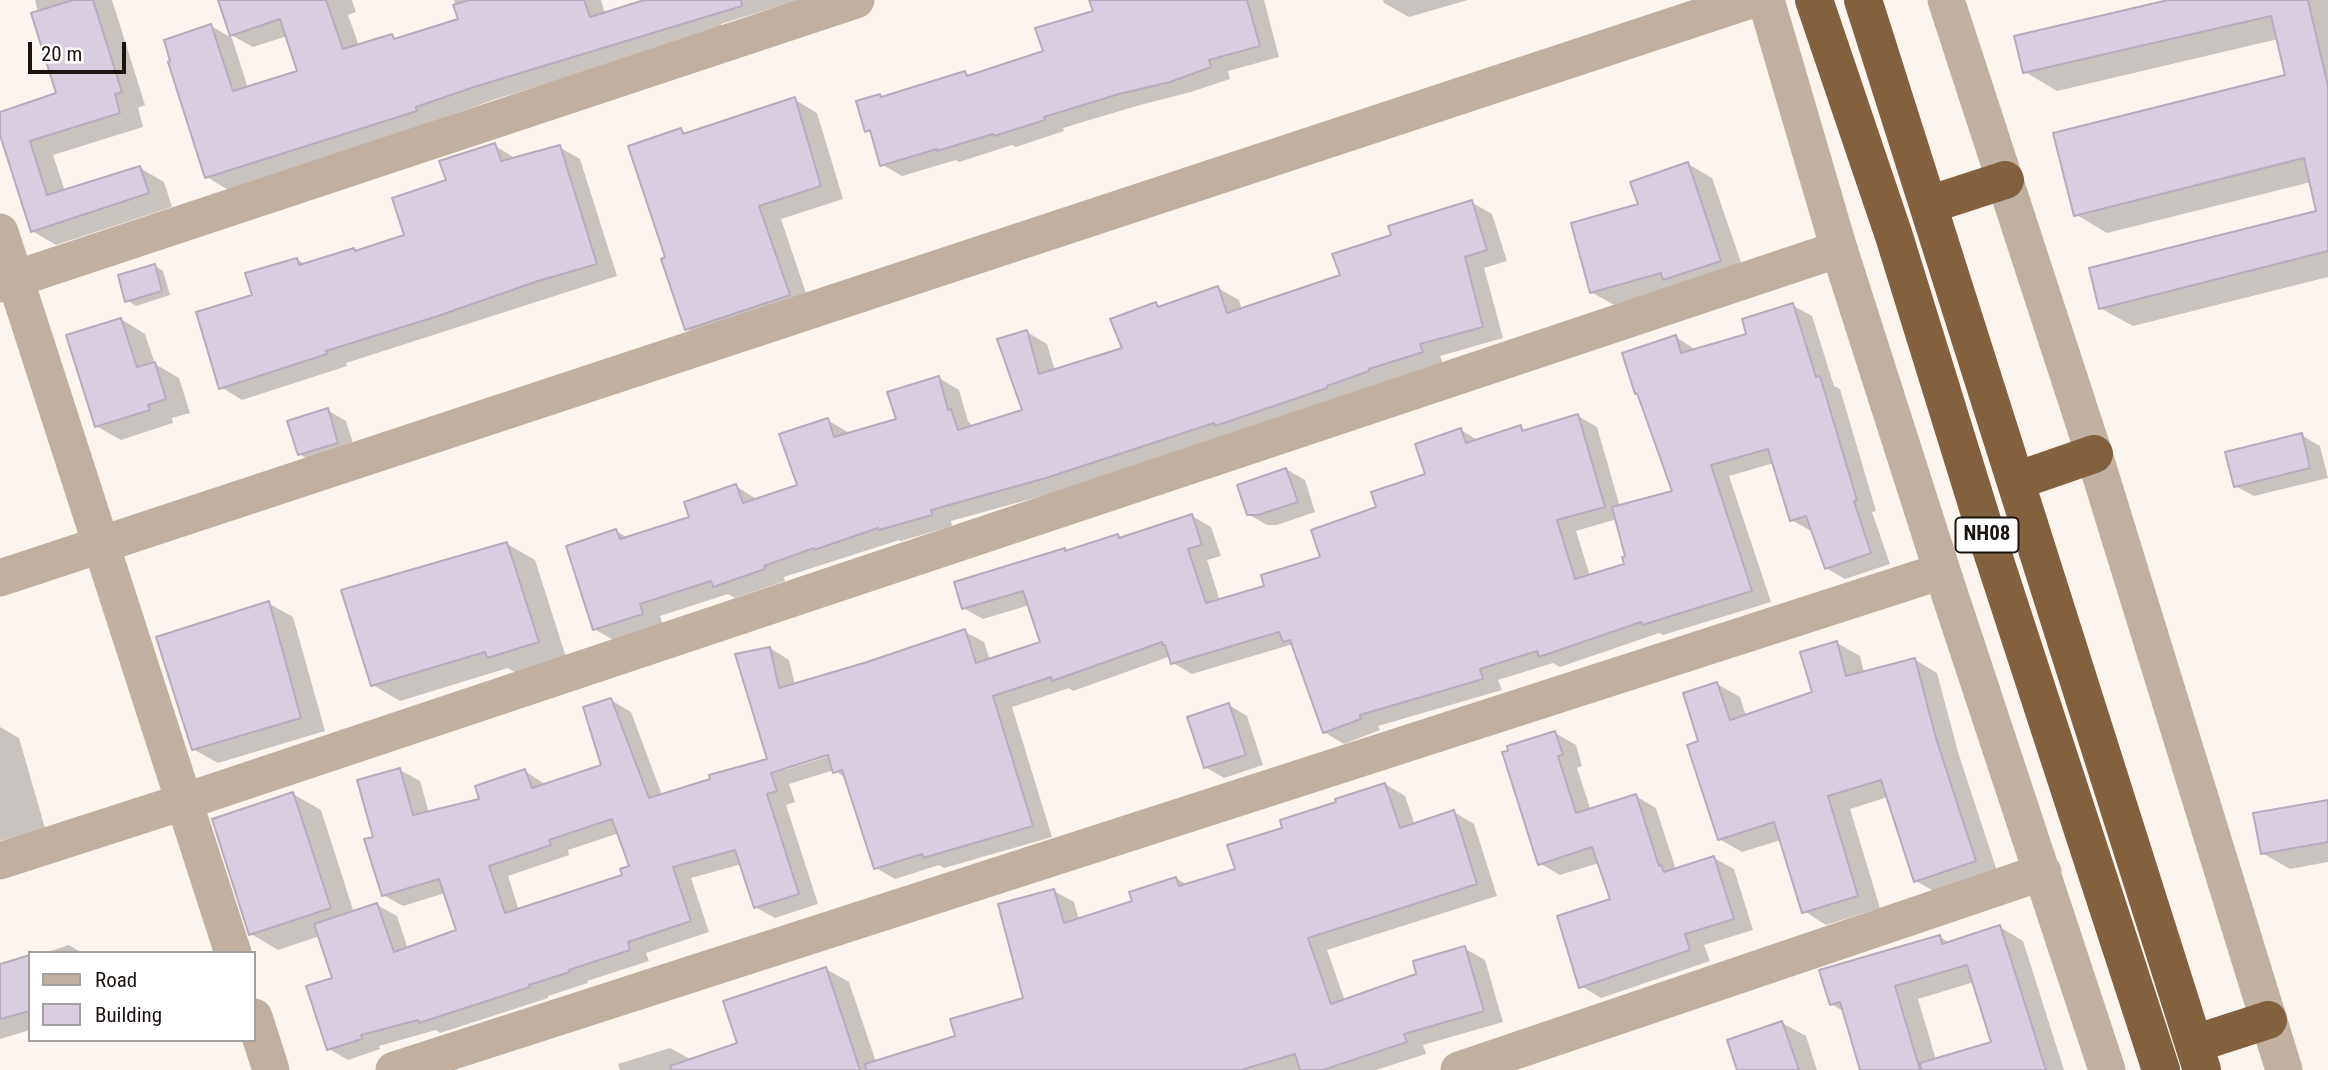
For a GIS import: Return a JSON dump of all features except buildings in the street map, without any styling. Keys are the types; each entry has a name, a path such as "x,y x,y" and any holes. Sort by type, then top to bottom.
{"highway":[{"name":"NH08","path":"1814,0 1894,236 1984,527 2161,1070"},
{"name":"NH08","path":"1863,0 2198,1057"},
{"path":"1927,205 2005,180"},
{"path":"2016,481 2094,454"},
{"path":"2198,1057 2268,1020"}],"street":[{"path":"8,281 856,0"},
{"path":"0,578 1751,0"},
{"path":"1766,0 1839,249 2107,1070"},
{"path":"1946,0 2094,454 2284,1070"},
{"path":"0,232 8,281 101,544 232,951"},
{"path":"0,861 1839,249"},
{"path":"394,1070 1942,571"},
{"path":"1459,1070 2043,873"},
{"path":"256,1023 271,1070"}]}
